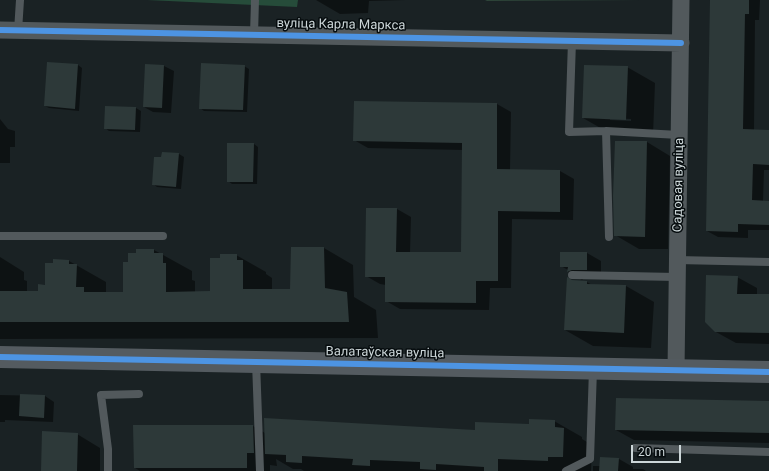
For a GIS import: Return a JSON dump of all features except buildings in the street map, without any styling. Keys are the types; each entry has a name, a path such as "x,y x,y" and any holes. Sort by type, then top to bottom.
{"street":[{"name":"Садовая вуліца","path":"676,370 682,0"},
{"name":"вуліца Карла Маркса","path":"0,30 681,43"},
{"name":"Валатаўская вуліца","path":"0,357 769,372"}],"lane":[{"path":"18,30 20,0"},
{"path":"254,35 255,0"},
{"path":"572,41 569,132 606,131 679,135"},
{"path":"606,131 609,237"},
{"path":"0,236 163,236"},
{"path":"677,260 769,262"},
{"path":"572,275 677,277"},
{"path":"256,362 260,471"},
{"path":"566,471 590,459 593,368"},
{"path":"108,471 108,449 101,395 139,394"},
{"path":"635,448 769,452"}],"green space":[{"path":"147,0 298,0 297,7"},
{"path":"485,0 640,0 487,1"}],"cycle path":[{"path":"0,30 681,43"},
{"path":"0,357 769,372"}]}
